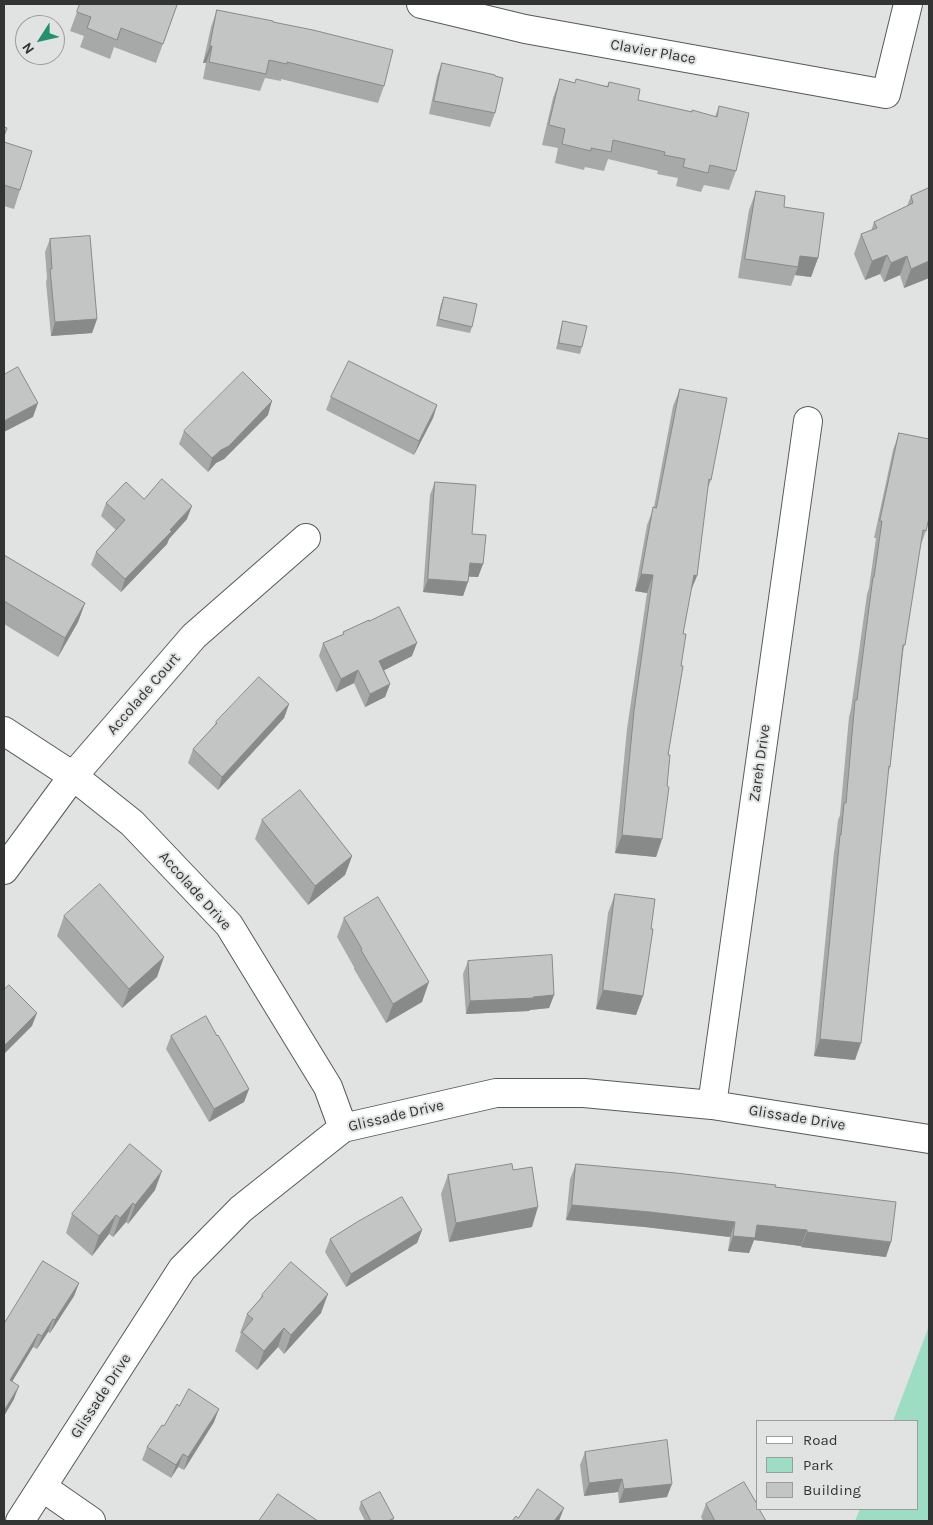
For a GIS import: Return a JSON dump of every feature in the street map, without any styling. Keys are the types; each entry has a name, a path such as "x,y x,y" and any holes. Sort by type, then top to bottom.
{"street":[{"name":"Clavier Place","path":"421,4 525,29 886,94 908,4"},
{"name":"Zareh Drive","path":"712,1105 808,421"},
{"name":"Accolade Court","path":"4,870 73,776 194,636 306,538"},
{"name":"Accolade Drive","path":"4,731 73,776 132,823 229,925 328,1087 344,1128"},
{"name":"Glissade Drive","path":"20,1521 182,1269 241,1209 344,1128 496,1093 584,1092 712,1105 929,1139"},
{"path":"42,1487 90,1521"}],"green space":[{"path":"929,1326 929,1521 855,1521 860,1510 918,1510 918,1420 893,1420"}],"building":[{"path":"80,4 177,5 163,44 121,28 117,40 87,28 91,17 77,12"},
{"path":"217,10 313,30 393,50 384,86 287,62 287,64 269,60 266,74 209,62"},
{"path":"442,63 503,78 495,113 434,101"},
{"path":"560,79 575,83 576,79 608,87 609,82 640,89 638,100 692,112 692,110 717,117 719,106 749,113 736,171 710,165 708,173 683,167 685,159 664,155 665,152 613,140 611,152 591,148 591,151 562,144 565,129 549,125"},
{"path":"4,142 32,151 20,190 4,185"},
{"path":"929,188 929,261 911,269 907,256 891,263 887,255 872,261 861,234 877,228 874,222 913,203 911,196"},
{"path":"756,191 785,196 784,207 824,213 818,258 800,256 798,267 745,259"},
{"path":"90,236 97,319 55,322 50,269 52,269 50,239"},
{"path":"444,297 477,304 472,327 439,319"},
{"path":"563,321 587,326 582,347 559,343"},
{"path":"349,361 437,405 419,441 331,397"},
{"path":"18,367 38,403 4,421 4,375"},
{"path":"243,372 272,401 229,446 212,458 184,431"},
{"path":"680,389 727,398 711,480 709,479 697,576 694,575 683,634 686,634 681,666 683,666 668,755 670,755 667,786 669,787 662,839 622,835 634,711 653,575 641,574 653,507 656,508"},
{"path":"899,433 929,439 929,518 926,531 923,530 905,645 903,645 861,1043 820,1039 840,835 844,803 846,803 855,700 857,700 882,521 880,521"},
{"path":"162,479 192,506 170,530 172,531 125,579 96,552 125,520 106,503 126,482 144,499"},
{"path":"435,482 476,485 472,534 486,535 483,564 470,563 468,582 428,579"},
{"path":"4,555 85,603 65,638 4,601"},
{"path":"399,607 417,643 379,661 390,684 370,694 358,670 341,679 323,643"},
{"path":"259,677 289,704 222,777 193,749"},
{"path":"300,790 352,856 315,886 262,820"},
{"path":"100,884 164,957 129,989 64,916"},
{"path":"615,894 655,899 651,929 653,929 643,996 603,990"},
{"path":"378,897 429,982 393,1004 344,918"},
{"path":"552,955 554,995 534,998 470,1001 468,961"},
{"path":"9,985 37,1013 4,1046 4,990"},
{"path":"206,1016 249,1089 214,1109 171,1036"},
{"path":"130,1144 162,1171 135,1205 133,1203 120,1218 116,1215 99,1236 72,1214"},
{"path":"512,1164 513,1170 532,1167 538,1207 456,1223 448,1175"},
{"path":"576,1164 676,1173 896,1202 891,1242 757,1225 755,1238 733,1236 735,1222 572,1205"},
{"path":"402,1197 422,1230 351,1274 330,1239"},
{"path":"43,1261 79,1283 55,1320 53,1319 42,1336 38,1334 10,1380 19,1386 4,1411 4,1324"},
{"path":"291,1262 328,1294 291,1335 284,1328 264,1351 242,1332 253,1319 247,1314"},
{"path":"189,1389 219,1409 188,1457 183,1454 176,1465 147,1447 162,1425 164,1426 177,1404 179,1406"},
{"path":"667,1440 672,1484 624,1489 622,1479 589,1483 585,1452"},
{"path":"744,1482 756,1502 756,1510 760,1510 766,1521 715,1521 706,1504"},
{"path":"538,1489 564,1508 554,1521 512,1521 516,1516 518,1518"},
{"path":"380,1492 394,1518 388,1521 371,1521 361,1502"},
{"path":"278,1494 318,1521 259,1521"}]}
